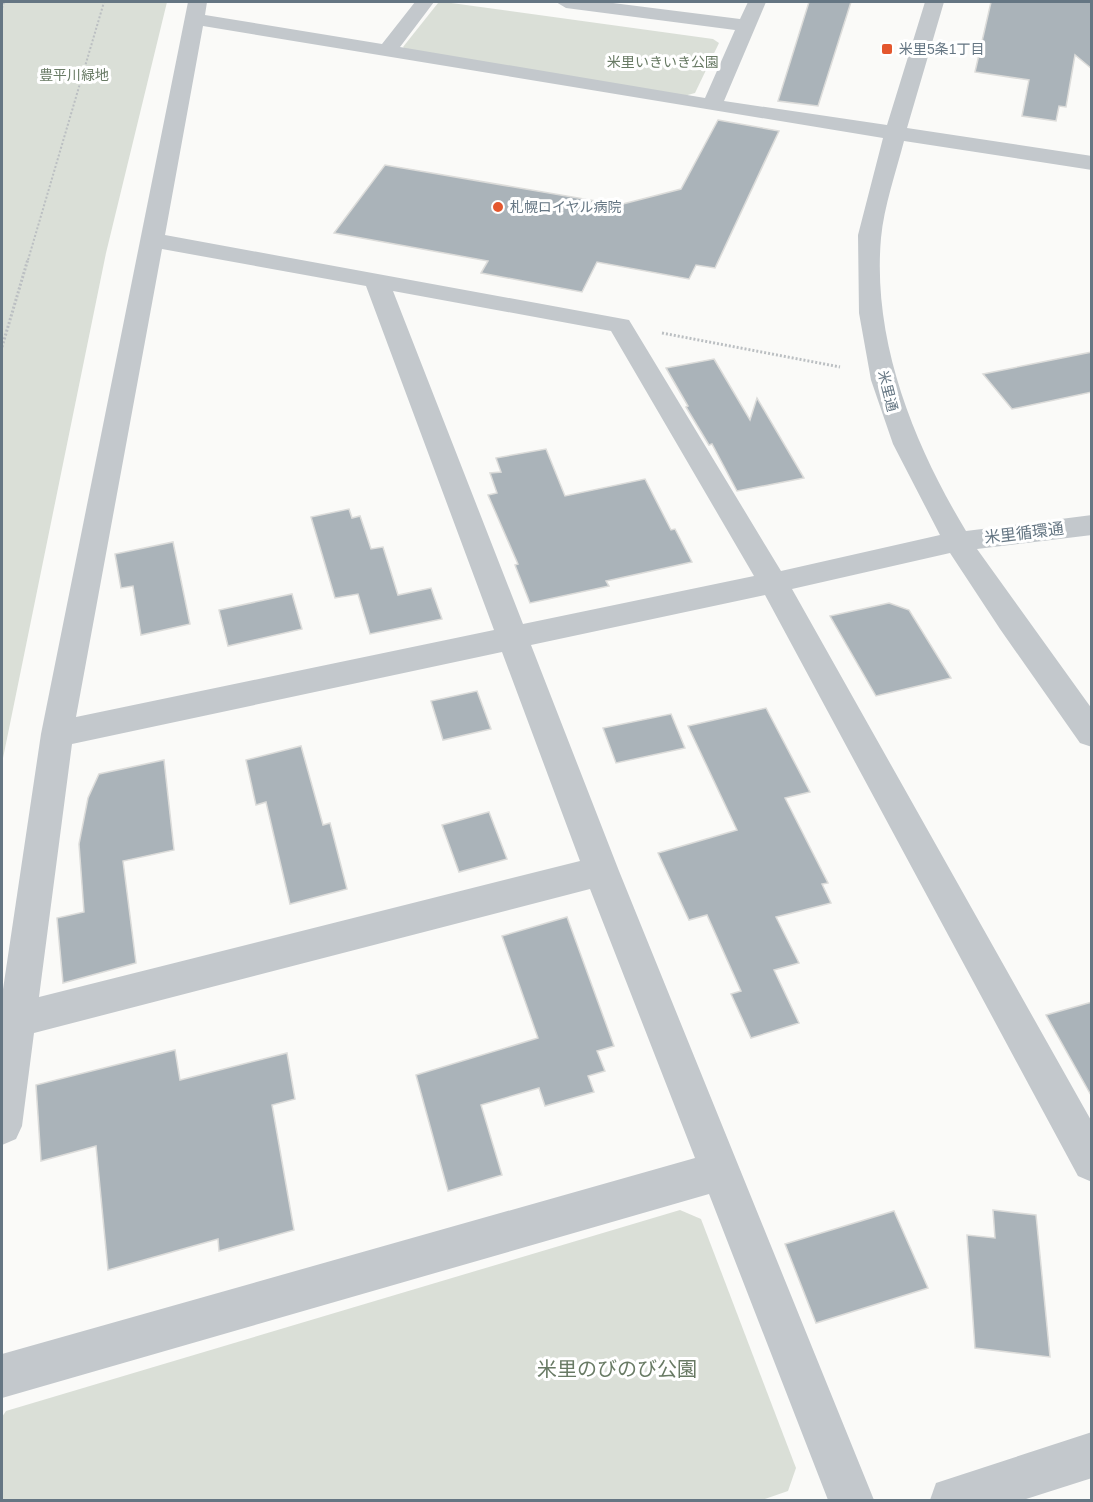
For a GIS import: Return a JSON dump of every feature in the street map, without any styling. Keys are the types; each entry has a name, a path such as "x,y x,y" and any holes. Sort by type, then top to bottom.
{"street":[{"path":"387,51 425,2"},
{"path":"566,2 746,26"},
{"path":"712,105 757,2"},
{"name":"米里通","path":"935,2 894,132 869,240 871,323 896,423 935,506 956,542 1092,734"},
{"path":"2,1126 57,734 197,10 387,51 712,105 1092,163"},
{"path":"151,240 620,325 773,583 1092,1162"},
{"path":"377,282 601,871 851,1500"},
{"name":"米里循環通","path":"57,734 773,583 956,542 1092,525"},
{"path":"17,1020 601,871"},
{"path":"2,1376 720,1171"},
{"path":"953,1500 1092,1455"}],"path":[{"path":"2,8 4,2"},
{"path":"2,347 104,2"},
{"path":"620,325 840,367"}],"green space":[{"name":"豊平川緑地","path":"2,2 167,2 106,253 2,763"},
{"name":"米里いきいき公園","path":"438,3 713,39 719,43 695,93 684,96 406,50 403,47"},
{"name":"米里のびのび公園","path":"680,1210 701,1219 796,1468 788,1491 762,1500 2,1500 2,1417 6,1411"}],"building":[{"path":"809,2 851,2 818,106 778,101"},
{"path":"991,2 1092,2 1092,69 1075,55 1066,107 1059,106 1056,121 1022,116 1029,80 975,72"},
{"name":"札幌ロイヤル病院","path":"718,120 779,131 715,268 696,265 689,279 597,262 582,292 481,273 488,261 334,233 385,165 619,205 681,189"},
{"path":"1092,352 1092,392 1012,409 983,374"},
{"path":"714,359 750,420 757,398 804,478 737,491 712,444 709,445 686,407 688,406 666,368"},
{"path":"546,449 565,496 645,479 671,530 675,529 692,562 606,581 609,586 530,603 515,565 518,564 488,495 497,493 490,473 501,472 496,458"},
{"path":"349,509 352,518 360,516 371,549 383,547 398,595 431,588 442,619 370,634 358,594 335,598 311,517"},
{"path":"173,542 190,624 141,635 133,586 121,588 115,554"},
{"path":"292,594 302,629 228,646 219,610"},
{"path":"889,603 909,610 951,678 876,696 830,616"},
{"path":"477,691 491,729 443,740 431,701"},
{"path":"766,708 810,792 785,798 828,883 822,884 831,903 776,917 799,963 774,970 799,1023 751,1038 731,994 741,991 707,915 689,920 658,853 737,830 688,726"},
{"path":"671,714 685,748 616,763 603,728"},
{"path":"301,746 323,825 330,823 347,889 290,904 266,802 256,805 246,760"},
{"path":"164,760 174,850 123,861 136,963 63,983 57,918 84,912 79,844 88,798 99,774"},
{"path":"489,812 507,859 459,872 442,825"},
{"path":"567,917 614,1046 597,1051 605,1071 588,1076 594,1092 545,1106 539,1088 481,1105 502,1175 448,1191 416,1075 538,1038 502,936"},
{"path":"1092,1002 1092,1097 1046,1015"},
{"path":"175,1050 180,1080 287,1053 295,1099 272,1105 294,1230 219,1251 218,1239 108,1270 96,1146 41,1161 36,1085"},
{"path":"993,1210 1036,1215 1050,1357 975,1348 967,1235 995,1238"},
{"path":"894,1211 928,1288 816,1323 785,1244"}],"place":[{"name":"米里5条1丁目","path":"887,49"},
{"name":"札幌ロイヤル病院","path":"498,207"}]}
